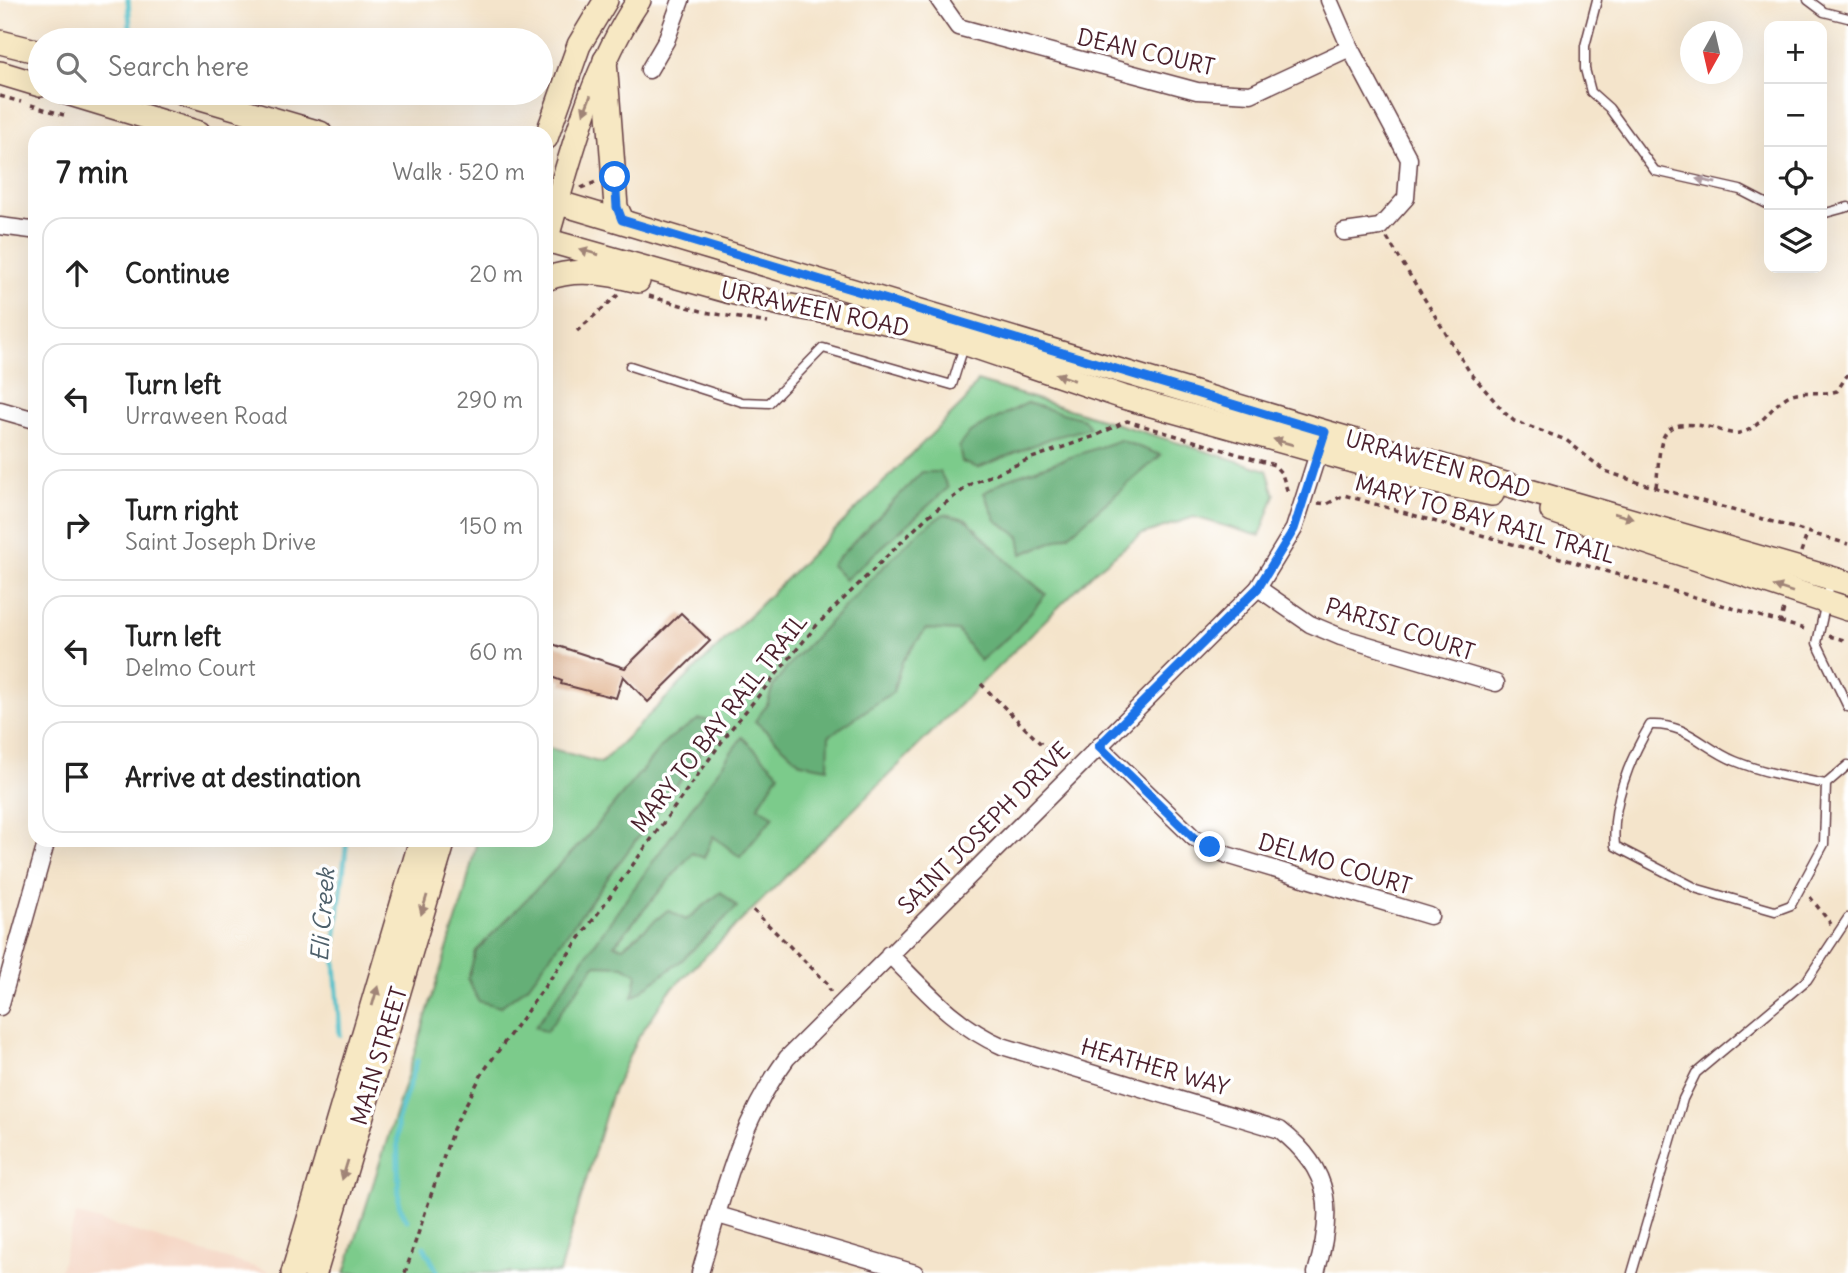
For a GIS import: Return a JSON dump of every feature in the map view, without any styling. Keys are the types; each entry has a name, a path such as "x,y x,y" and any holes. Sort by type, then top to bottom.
{"main road":[{"path":"548,126 579,45 606,0"},
{"path":"553,198 584,110 616,36 639,0"},
{"path":"0,42 28,49"},
{"path":"606,60 617,207 622,220"},
{"path":"0,73 28,81"},
{"path":"107,105 176,126"},
{"path":"225,105 296,126"},
{"name":"URRAWEEN ROAD","path":"553,201 622,220 1322,442 1539,507 1848,609"},
{"name":"URRAWEEN ROAD","path":"553,242 785,305 881,321 964,343 1123,397 1322,442 1840,581"},
{"path":"553,278 584,272 615,274 726,306 785,305"},
{"name":"MAIN STREET","path":"293,1273 419,847"},
{"name":"MAIN STREET","path":"315,1273 442,847"}],"street":[{"path":"649,70 666,41 681,0"},
{"name":"DEAN COURT","path":"939,0 958,27 1197,92 1251,94 1350,48"},
{"path":"1329,0 1350,48 1409,159 1406,198 1380,227 1343,232"},
{"path":"0,226 28,230"},
{"path":"0,410 28,418"},
{"name":"SAINT JOSEPH DRIVE","path":"700,1273 741,1136 766,1087 787,1058 1258,588 1294,529 1322,442"},
{"name":"PARISI COURT","path":"1258,588 1310,624 1331,633 1496,683"},
{"name":"DELMO COURT","path":"1099,746 1194,838 1210,847 1264,867 1430,916"},
{"path":"0,1007 45,847"},
{"name":"HEATHER WAY","path":"889,954 956,1021 977,1035 1002,1046 1280,1130 1297,1144 1311,1162 1328,1202 1328,1224 1317,1273"},
{"path":"718,1215 915,1273"}],"lane":[{"path":"1597,0 1585,46 1585,69 1591,92 1609,108 1655,171 1740,190 1764,202"},
{"path":"1808,0 1824,12 1848,18"},
{"path":"1827,213 1848,207"},
{"path":"630,366 743,402 769,403 823,348 952,384 964,343"},
{"path":"1840,581 1824,603 1817,643 1848,707"},
{"path":"1826,784 1775,775 1733,761 1671,724 1650,725 1639,744 1613,825 1615,846 1699,889 1774,911 1791,905 1802,888 1824,844 1826,784 1848,765"},
{"path":"1632,1273 1683,1099 1696,1073 1807,980 1840,934 1848,918"}],"path":[{"path":"574,186 582,188 608,177"},
{"path":"1380,227 1469,371 1514,421 1566,440 1605,471 1807,534 1848,544"},
{"path":"578,331 625,289"},
{"path":"1656,488 1662,437 1673,425 1684,422 1736,434 1752,429 1776,404 1790,395 1837,391 1848,374"},
{"name":"MARY TO BAY RAIL TRAIL","path":"405,1273 453,1129 483,1072 731,729 817,625 928,516 971,484 1032,458 1095,436 1126,421 1274,465 1282,474 1288,493 1304,499 1327,504 1344,495 1780,622 1789,591"},
{"path":"1797,568 1807,534"},
{"path":"981,684 1052,755 1066,779"},
{"path":"1802,888 1840,934"},
{"path":"753,910 829,985 831,996 839,1005"}],"shaded area":[{"path":"76,1214 268,1271 268,1273 59,1273"}],"green space":[{"path":"977,381 1267,470 1275,495 1260,536 1194,517 1140,535 1094,572 668,993 636,1041 611,1096 559,1273 345,1273 463,899 475,847 553,847 553,749 601,763 965,401"},
{"path":"1027,403 1084,419 1090,428 1051,438 978,468 962,462 959,446 970,432"},
{"path":"1120,440 1161,455 1069,535 1022,554 1019,536 996,520 984,493 1007,479"},
{"path":"922,472 940,472 948,488 845,580 831,565"},
{"path":"944,514 966,519 1012,566 1046,594 1016,630 980,661 958,631 926,629 902,662 893,692 829,736 828,768 801,763 755,721 767,705 773,686 794,659 882,568 920,531"},
{"path":"699,719 712,721 713,736 528,986 500,1007 478,1001 468,979 476,951 586,838 667,740"},
{"path":"742,737 779,773 758,807 774,816 740,857 713,836 704,858 692,853 614,945 623,947 668,910 686,920 721,892 737,907 682,960 633,997 637,974 623,966 595,965 546,1032 535,1027"}],"building":[{"path":"681,613 710,641 648,702 623,676 616,698 561,684 562,681 553,678 553,644 625,668"}],"waterway":[{"name":"Eli Creek","path":"128,0 130,28"},
{"name":"Eli Creek","path":"340,1035 334,949 346,847"},
{"name":"Eli Creek","path":"407,1220 399,1205 397,1122 417,1061"},
{"name":"Eli Creek","path":"424,1247 438,1273"}],"route":[{"path":"615,177 617,207 622,220 1325,432 1294,529 1279,558 1258,588 1099,746 1194,838 1210,847"}]}
